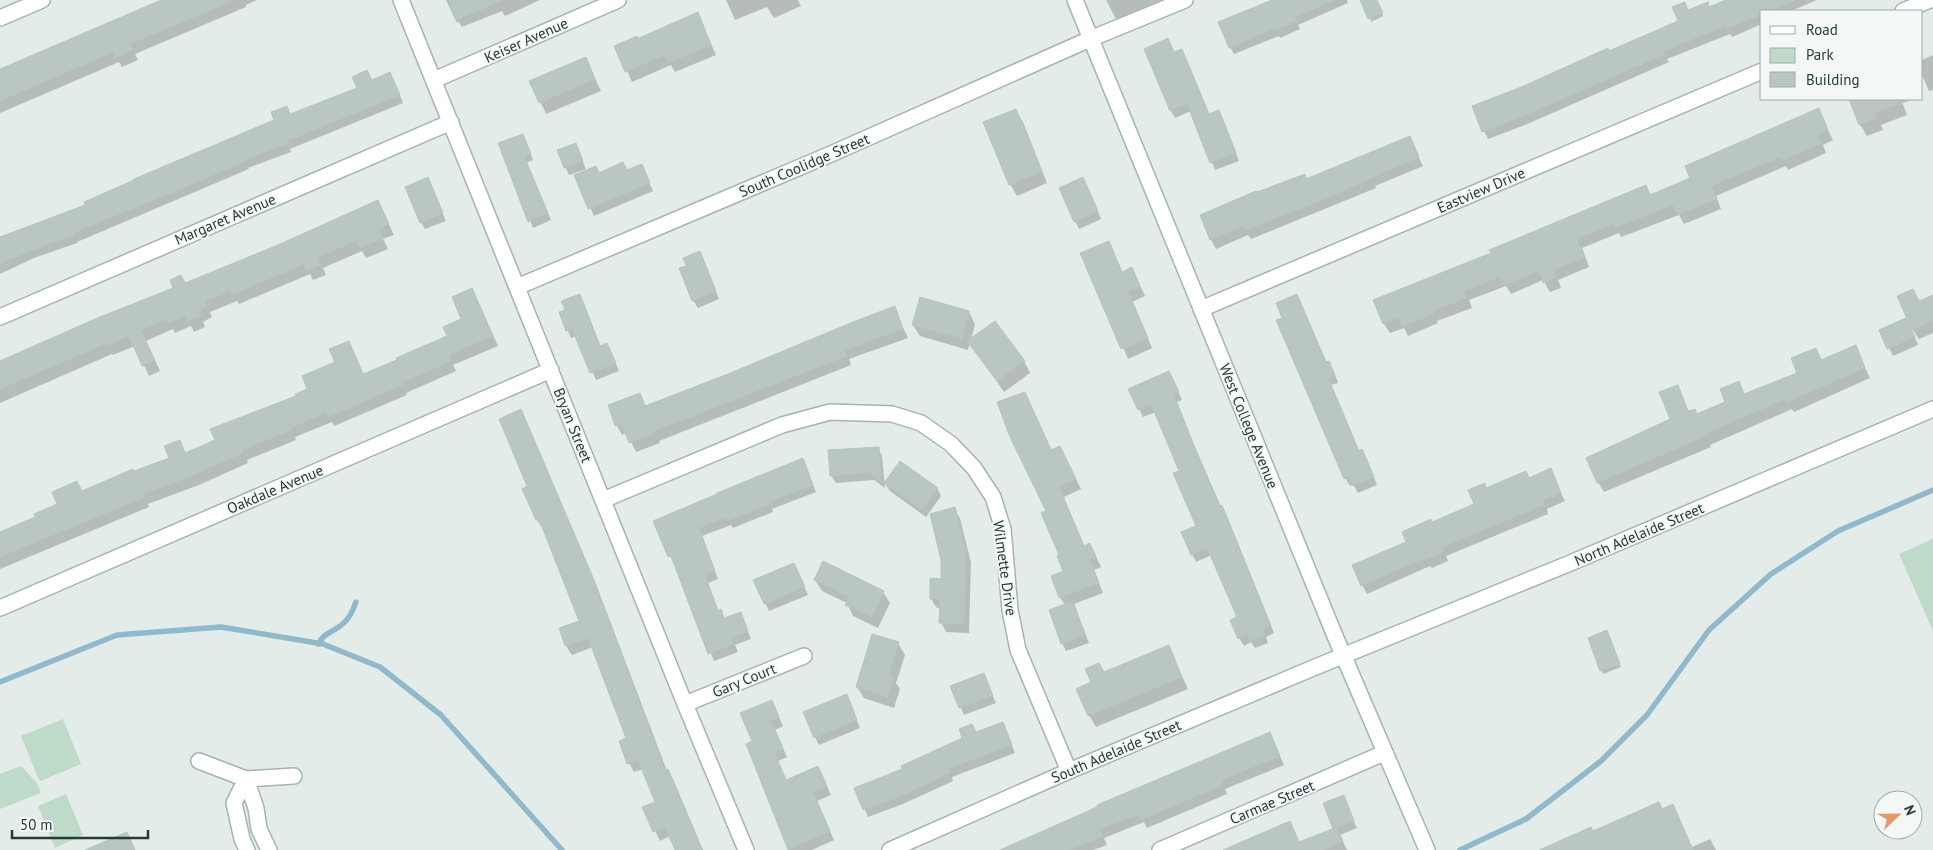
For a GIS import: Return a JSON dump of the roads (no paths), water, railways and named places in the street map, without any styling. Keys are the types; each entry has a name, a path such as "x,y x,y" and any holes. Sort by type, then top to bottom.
{"street":[{"path":"0,18 42,0"},
{"name":"Bryan Street","path":"402,0 685,704 746,850"},
{"name":"Keiser Avenue","path":"434,80 618,0"},
{"name":"West College Avenue","path":"1075,0 1343,656 1427,850"},
{"name":"South Coolidge Street","path":"517,287 831,154 1090,39 1185,0"},
{"path":"1905,10 1930,0"},
{"name":"Eastview Drive","path":"1201,309 1760,72"},
{"name":"Margaret Avenue","path":"0,317 451,122"},
{"name":"Oakdale Avenue","path":"0,608 551,370"},
{"name":"North Adelaide Street","path":"1343,656 1584,558 1933,409"},
{"name":"Wilmette Drive","path":"603,500 782,425 807,417 830,412 859,412 892,414 921,423 951,444 974,468 993,497 1003,529 1009,602 1018,650 1069,771"},
{"name":"Gary Court","path":"685,704 804,656"},
{"name":"South Adelaide Street","path":"890,850 1069,771 1343,656"},
{"name":"Carmae Street","path":"1160,850 1384,753"},
{"path":"199,761 246,779 294,776"},
{"path":"246,779 234,802 242,838 247,850"},
{"path":"246,779 256,808 259,829 269,850"}],"waterway":[{"path":"1460,850 1526,819 1601,761 1647,715 1709,630 1771,574 1838,531 1933,490"},
{"path":"318,644 325,635 345,621 352,612 356,602"},
{"path":"0,682 117,635 221,627 323,644 380,667 441,715 562,850"}]}
